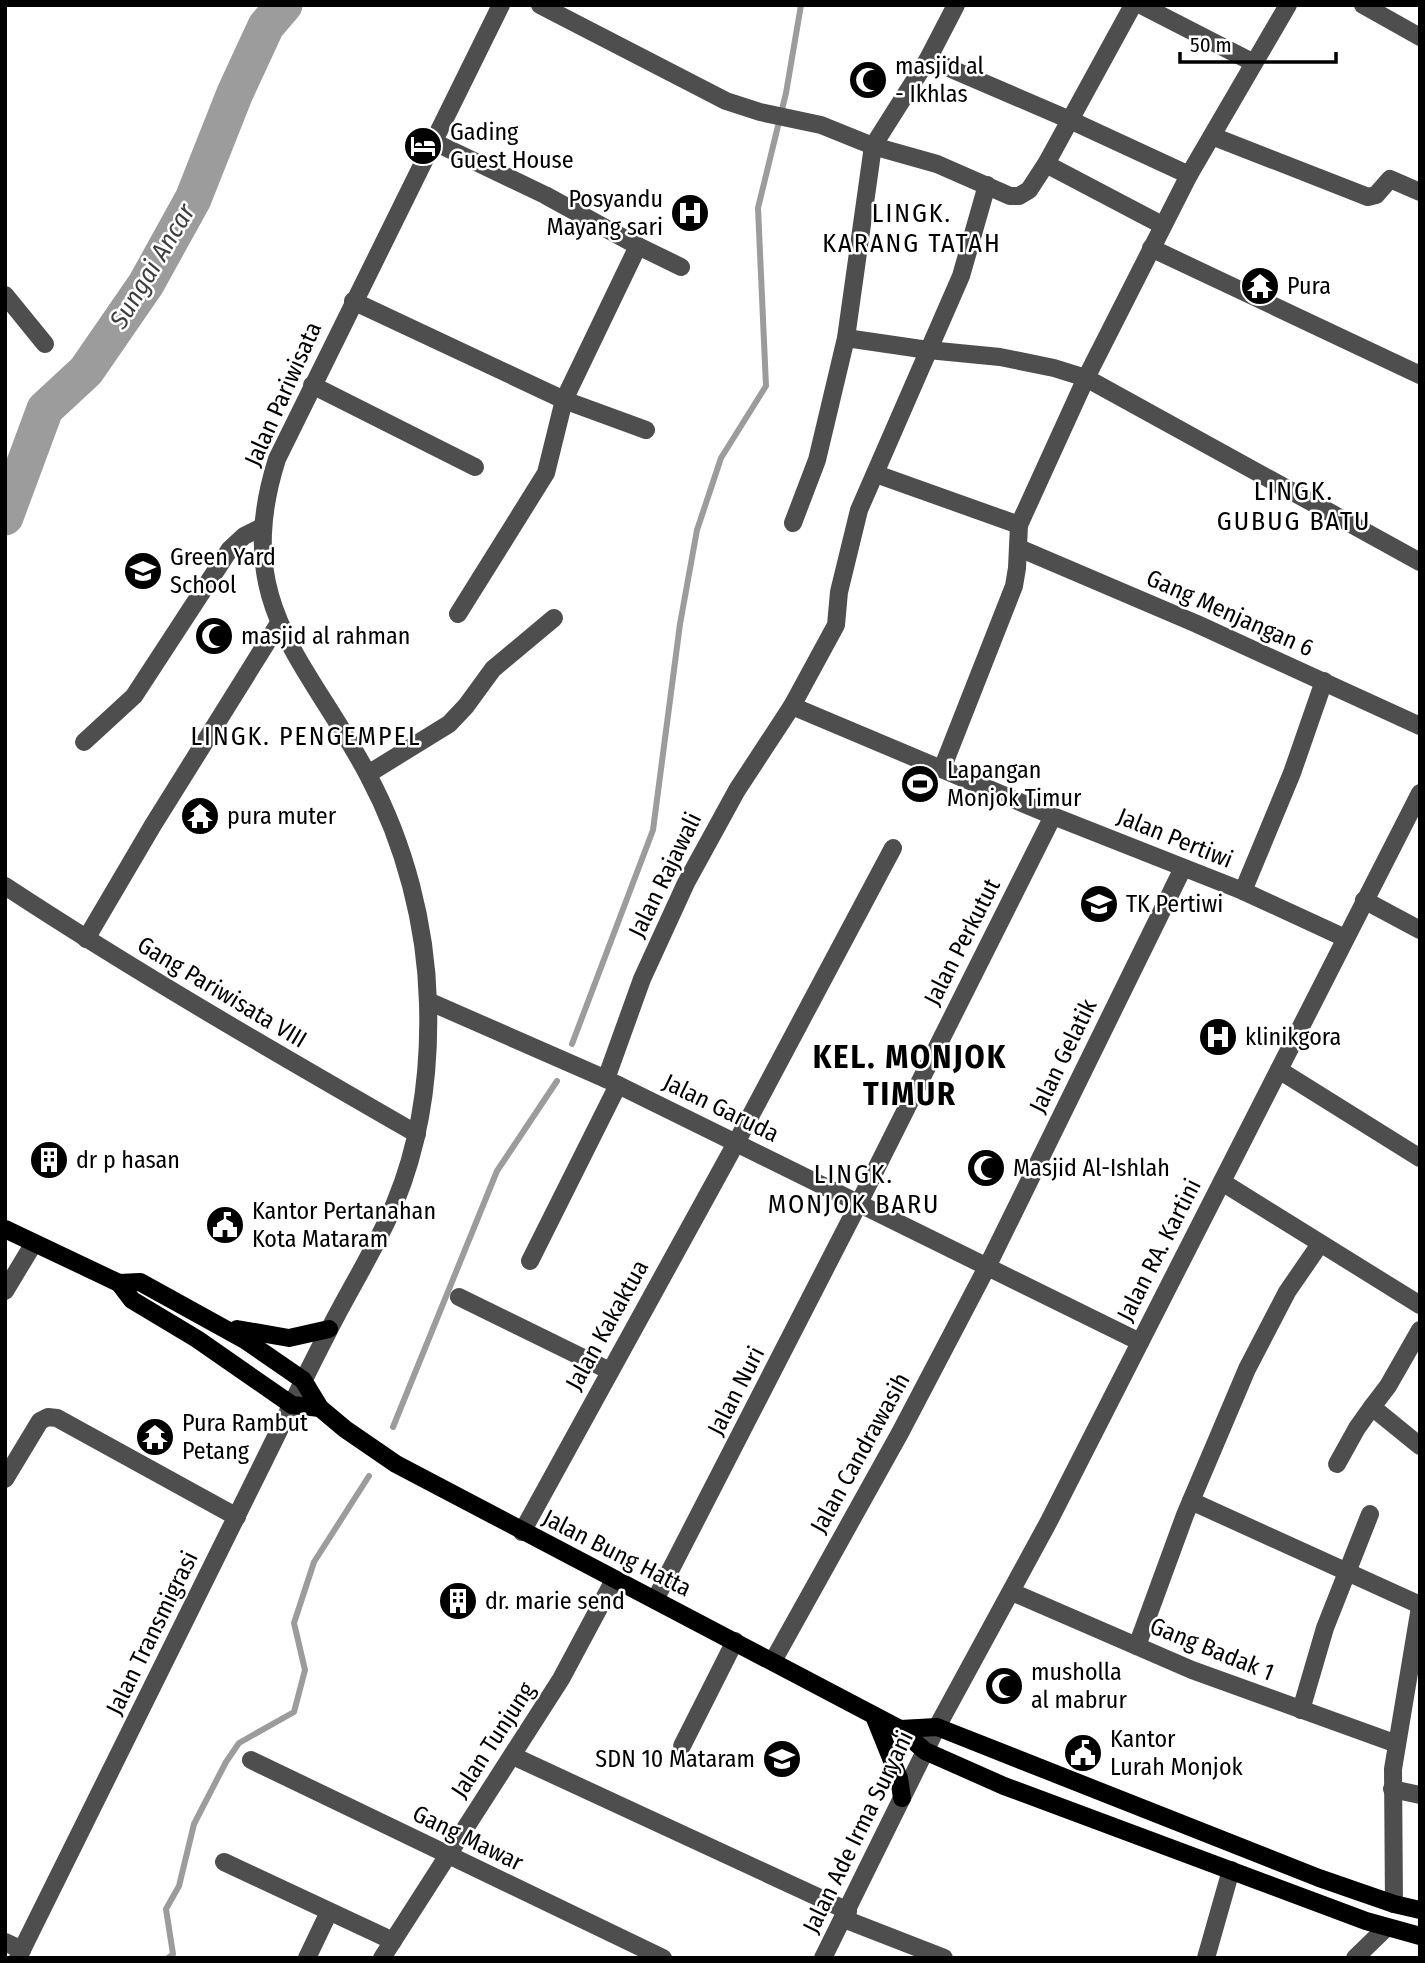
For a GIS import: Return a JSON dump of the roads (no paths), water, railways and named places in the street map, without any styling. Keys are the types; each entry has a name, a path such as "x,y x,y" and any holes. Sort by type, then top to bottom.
{"main road":[{"path":"5,1229 119,1283 132,1300 197,1339 292,1405 320,1408"},
{"path":"119,1283 140,1282 224,1326 303,1380 320,1408"},
{"path":"224,1326 289,1338 329,1329"},
{"name":"Jalan Bung Hatta","path":"320,1408 396,1465 900,1729"},
{"path":"874,1716 898,1778 902,1798"},
{"path":"900,1729 937,1727 1319,1878 1394,1904 1420,1910"},
{"path":"900,1729 925,1751 1004,1786 1387,1928 1420,1937"}],"street":[{"name":"Jalan Pariwisata","path":"329,1329 394,1205 417,1134 426,1071 428,1001 424,953 413,894 391,825 368,775 293,654 279,623 265,573 262,527 265,502 277,459 500,5"},
{"path":"540,5 696,88 726,101 760,112 801,120 873,146 937,164 1010,196 1029,190 1046,164 1133,5"},
{"path":"793,523 817,460 846,338 873,146 928,59 956,5"},
{"path":"1140,5 1254,63"},
{"path":"942,769 1014,586 1019,525 1086,378 1162,225 1288,5"},
{"path":"1363,5 1420,37"},
{"path":"928,59 1189,175"},
{"path":"1212,136 1368,197 1376,195 1390,179 1420,192"},
{"path":"434,142 545,195 681,267"},
{"path":"1046,164 1162,225"},
{"name":"Jalan Rajawali","path":"530,1261 612,1082 642,979 686,883 737,790 792,706 836,625 839,592 859,510 961,276 987,185"},
{"path":"458,614 546,473 564,400 638,246"},
{"path":"1151,248 1420,375"},
{"path":"5,295 46,344"},
{"path":"353,301 564,400 646,430"},
{"path":"846,338 1000,357 1054,368 1086,378 1420,562"},
{"path":"312,385 475,467"},
{"path":"876,474 1019,525"},
{"path":"84,743 134,696 230,549 244,536 262,527"},
{"name":"Gang Menjangan 6","path":"1019,548 1197,624 1420,726"},
{"path":"368,775 449,724 494,669 554,618"},
{"path":"86,939 153,825 279,623"},
{"path":"1243,891 1292,773 1324,681"},
{"name":"Jalan Pertiwi","path":"792,706 1053,816 1243,891 1345,938"},
{"name":"Jalan RA. Kartini","path":"937,1727 1012,1592 1420,793"},
{"name":"Jalan Perkutut","path":"859,1203 1053,816"},
{"name":"Jalan Kakaktua","path":"522,1532 736,1143 893,848"},
{"name":"Jalan Gelatik","path":"987,1267 1183,868"},
{"name":"Gang Pariwisata VIII","path":"5,886 86,939 417,1134"},
{"path":"1364,900 1420,930"},
{"name":"Jalan Garuda","path":"428,1001 612,1082 1140,1342"},
{"path":"1279,1070 1420,1158"},
{"path":"1222,1182 1420,1305"},
{"name":"Jalan Nuri","path":"655,1600 859,1203"},
{"path":"5,1291 34,1242"},
{"path":"1138,1646 1191,1501 1247,1368 1287,1292 1320,1244"},
{"name":"Jalan Candrawasih","path":"773,1661 900,1433 987,1267"},
{"path":"459,1297 610,1371"},
{"name":"Jalan Transmigrasi","path":"20,1954 329,1329"},
{"path":"1337,1464 1357,1428 1388,1386 1420,1330"},
{"path":"1372,1407 1420,1446"},
{"path":"5,1479 40,1421 48,1417 57,1418 237,1517"},
{"path":"1191,1501 1420,1606 1413,1692 1397,1744 1392,1790 1394,1904"},
{"path":"1301,1710 1325,1628 1370,1514"},
{"name":"Jalan Tunjung","path":"382,1958 513,1756 566,1669 614,1580"},
{"name":"Gang Badak 1","path":"1012,1592 1192,1670 1397,1744"},
{"path":"682,1746 735,1641"},
{"name":"Jalan Ade Irma Suryani","path":"823,1958 937,1727"},
{"path":"513,1756 846,1915 944,1958"},
{"name":"Gang Mawar","path":"251,1760 663,1958"},
{"path":"1392,1790 1420,1795"},
{"path":"224,1862 393,1941"},
{"path":"1206,1958 1231,1870"},
{"path":"307,1958 329,1912"},
{"path":"1355,1958 1387,1928"},
{"path":"5,1942 20,1954"}],"waterway":[{"name":"Sungai Ancar","path":"5,517 45,409 86,371 146,284 193,199 235,93 266,26 284,5"},
{"path":"572,1044 653,830 680,624 697,530 721,458 766,386 758,208 786,93 801,5"},
{"path":"393,1427 497,1171 557,1081"},
{"path":"168,1958 173,1954 166,1909 179,1886 194,1824 226,1762 239,1743 294,1712 305,1670 294,1623 314,1562 369,1476"}],"place":[{"name":"masjid al - Ikhlas","path":"868,80"},
{"name":"Gading Guest House","path":"423,146"},
{"name":"Posyandu Mayang sari","path":"690,213"},
{"name":"Pura","path":"1260,286"},
{"name":"Green Yard School","path":"143,571"},
{"name":"masjid al rahman","path":"214,636"},
{"name":"Lapangan Monjok Timur","path":"920,784"},
{"name":"pura muter","path":"200,816"},
{"name":"TK Pertiwi","path":"1099,904"},
{"name":"klinikgora","path":"1218,1037"},
{"name":"dr p hasan","path":"49,1160"},
{"name":"Masjid Al-Ishlah","path":"986,1168"},
{"name":"Kantor Pertanahan Kota Mataram","path":"225,1225"},
{"name":"Pura Rambut Petang","path":"155,1437"},
{"name":"dr. marie send","path":"458,1601"},
{"name":"musholla al mabrur","path":"1004,1686"},
{"name":"Kantor Lurah Monjok","path":"1083,1753"},
{"name":"SDN 10 Mataram","path":"782,1759"}],"district":[{"name":"LINGK. KARANG TATAH","path":"912,228"},
{"name":"LINGK. GUBUG BATU","path":"1294,506"},
{"name":"LINGK. PENGEMPEL","path":"306,736"},
{"name":"KEL. MONJOK TIMUR","path":"910,1076"},
{"name":"LINGK. MONJOK BARU","path":"854,1189"}]}
